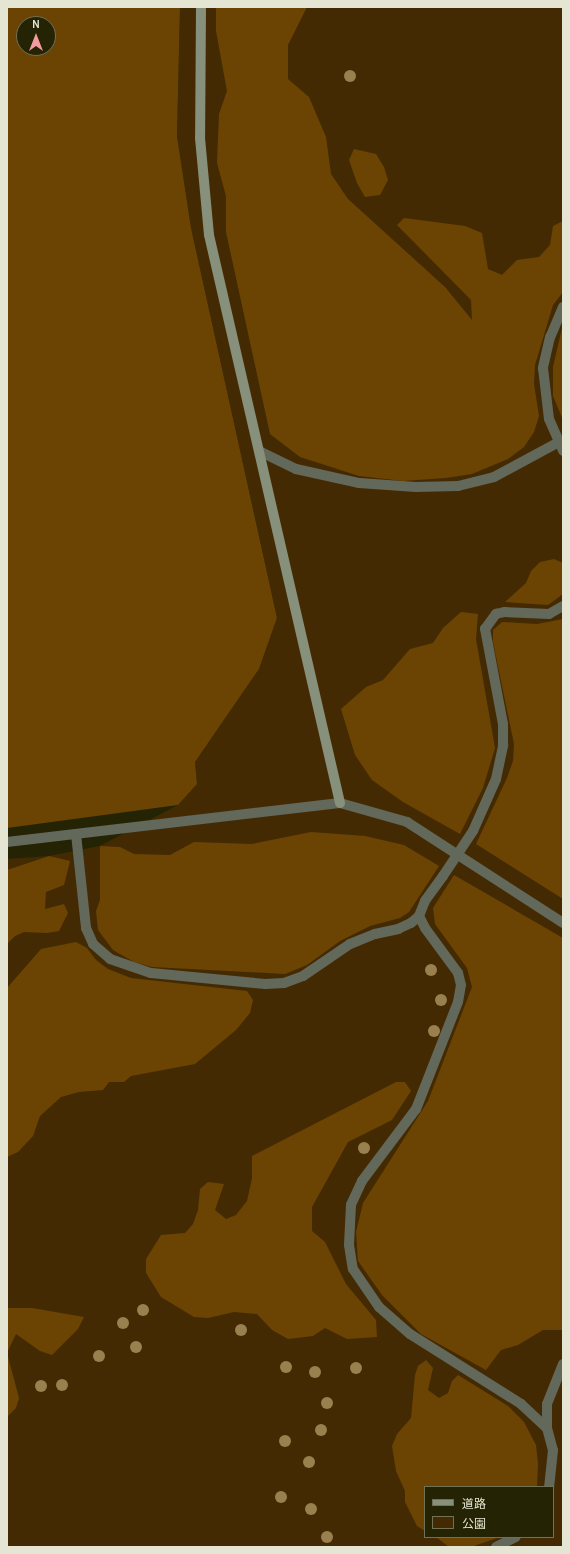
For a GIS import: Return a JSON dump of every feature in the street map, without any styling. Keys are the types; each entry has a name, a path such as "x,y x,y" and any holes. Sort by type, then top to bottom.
{"street":[{"path":"201,7 200,138 209,235 340,803"},
{"path":"259,451 296,469 360,483 437,487 458,486 494,477 561,447 549,419 543,368 550,337 563,307"},
{"path":"76,834 86,928 93,944 110,959 152,973 266,984 284,983 303,976 350,944 375,934 405,926 419,916 425,901 444,876 473,831 496,779 503,745 503,724 485,629 496,614 505,612 549,614 563,606"},
{"path":"7,842 340,803 407,822 563,923"},
{"path":"419,916 425,928 458,973 461,985 458,1002 416,1109 362,1181 351,1205 349,1245 353,1270 379,1307 410,1334 521,1404 547,1428"},
{"path":"549,1486 553,1450 547,1428 548,1404 563,1364"},
{"path":"496,1547 514,1538"}],"green space":[{"path":"180,7 563,7 563,1547 7,1547 7,859 49,856 100,846 178,805 197,784 195,762 259,669 277,618 191,228 177,136"}],"shaded area":[{"path":"7,7 180,7 177,136 191,228 277,618 259,669 195,762 197,784 178,805 7,828"},
{"path":"216,7 307,7 288,45 288,79 309,97 326,137 331,174 348,199 445,287 472,320 471,300 397,225 404,218 465,226 482,233 488,269 502,275 517,260 539,257 550,245 553,226 563,221 563,292 553,305 535,365 534,384 539,416 534,432 524,447 508,459 472,474 446,478 403,481 359,476 300,457 270,434 226,232 226,196 217,163 219,114 227,91 216,31"},
{"path":"354,149 376,154 384,167 388,180 380,195 365,197 357,183 349,160"},
{"path":"563,324 563,420 553,396 553,367"},
{"path":"554,559 563,563 563,594 548,605 505,602 526,583 531,571 540,562"},
{"path":"461,612 478,614 476,639 495,748 483,788 460,834 403,802 372,780 355,755 341,709 366,687 383,680 410,649 433,643 443,628"},
{"path":"563,619 563,899 476,844 507,778 513,761 514,744 493,642 493,630 502,622 537,624"},
{"path":"311,832 365,836 404,845 439,866 409,912 400,918 370,926 340,941 307,965 285,974 152,967 134,962 113,950 98,930 96,911 100,900 100,846 120,847 134,854 170,855 194,842 252,844"},
{"path":"49,856 70,861 64,885 46,892 45,909 64,904 68,913 59,931 47,933 24,932 15,936 7,944 7,870"},
{"path":"454,875 563,938 563,1330 543,1330 518,1345 501,1350 486,1370 421,1334 382,1295 358,1261 356,1232 363,1203 428,1101 472,987 467,968 435,924 433,908"},
{"path":"76,942 87,948 96,960 108,969 131,978 247,991 253,1000 250,1013 236,1030 195,1064 131,1076 124,1082 109,1082 103,1090 79,1092 61,1097 40,1116 33,1136 18,1152 7,1157 7,988 41,949"},
{"path":"396,1082 405,1082 411,1091 392,1120 348,1142 312,1207 312,1231 325,1242 346,1284 376,1320 377,1337 347,1339 325,1328 313,1336 288,1339 272,1330 257,1314 234,1312 208,1318 194,1317 161,1297 146,1273 146,1259 161,1235 185,1233 193,1224 198,1210 200,1189 208,1182 224,1184 215,1210 226,1219 236,1215 247,1201 252,1178 252,1156"},
{"path":"7,1308 32,1308 84,1317 78,1329 52,1355 40,1351 16,1334 7,1353"},
{"path":"7,1353 19,1398 16,1408 7,1417"},
{"path":"426,1360 433,1368 428,1390 439,1398 448,1393 452,1381 458,1375 508,1406 524,1422 536,1445 538,1464 537,1486 424,1486 424,1530 417,1526 405,1502 405,1491 396,1471 392,1446 397,1434 411,1418 415,1375 418,1366"},
{"path":"437,1538 497,1538 471,1547 449,1547"}]}
